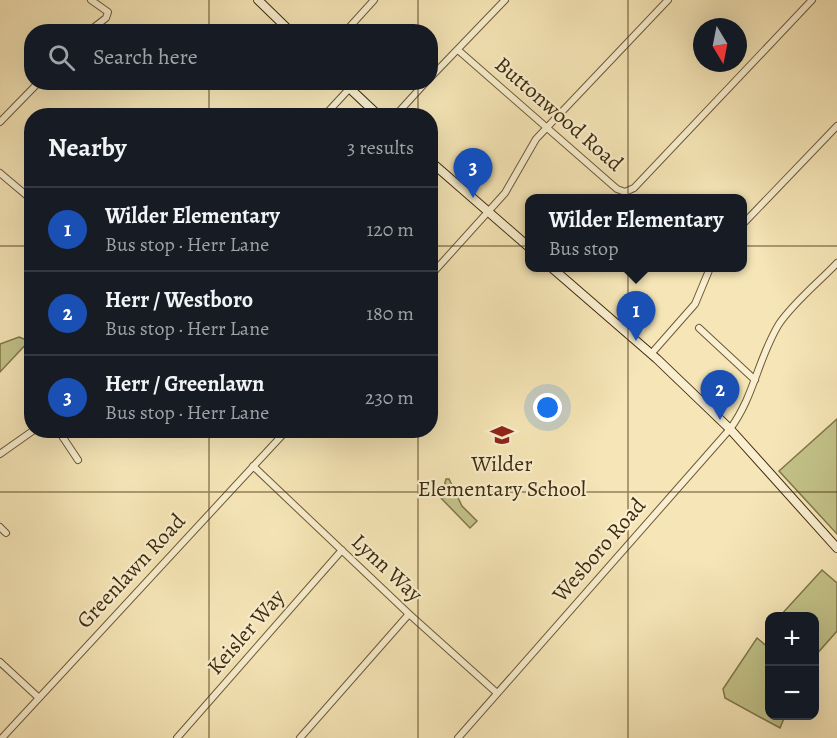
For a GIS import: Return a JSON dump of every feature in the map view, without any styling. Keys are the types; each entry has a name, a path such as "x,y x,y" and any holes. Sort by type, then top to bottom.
{"main road":[{"path":"258,0 283,24"},
{"path":"350,90 370,108"},
{"path":"438,168 525,244"},
{"path":"558,272 651,354 730,429 837,548"}],"street":[{"path":"91,0 108,12 106,18 98,24"},
{"path":"352,24 374,0"},
{"path":"438,70 505,0"},
{"path":"438,267 505,193 530,147 668,0"},
{"name":"Buttonwood Road","path":"458,50 617,189 629,191 812,0"},
{"path":"0,122 31,90"},
{"path":"330,108 343,90"},
{"path":"402,108 419,90"},
{"path":"747,220 837,126"},
{"path":"0,173 24,193"},
{"name":"Wesboro Road","path":"458,738 730,429 741,414 766,350 780,323 837,263"},
{"path":"651,354 695,304 708,272"},
{"path":"699,328 755,380"},
{"path":"0,454 24,437"},
{"path":"63,438 78,460"},
{"name":"Greenlawn Road","path":"2,738 280,438"},
{"name":"Lynn Way","path":"254,466 409,614 497,693"},
{"path":"0,527 6,533"},
{"name":"Keisler Way","path":"177,738 342,550"},
{"path":"300,738 409,614"},
{"path":"0,662 39,698"}],"green space":[{"path":"19,337 24,339 24,346 0,372 0,344"},
{"path":"837,419 837,534 779,471"},
{"path":"446,479 449,479 462,506 477,521 470,528 441,498"},
{"path":"822,570 837,583 837,631 819,651 819,612 784,612"},
{"path":"757,638 765,645 765,720 725,698 723,689"},
{"path":"765,720 783,720 780,728"}],"place":[{"name":"Herr / Greenlawn","path":"473,198"},
{"name":"Wilder Elementary","path":"636,341"},
{"name":"Herr / Westboro","path":"720,420"},
{"name":"Wilder Elementary School","path":"502,435"}]}
